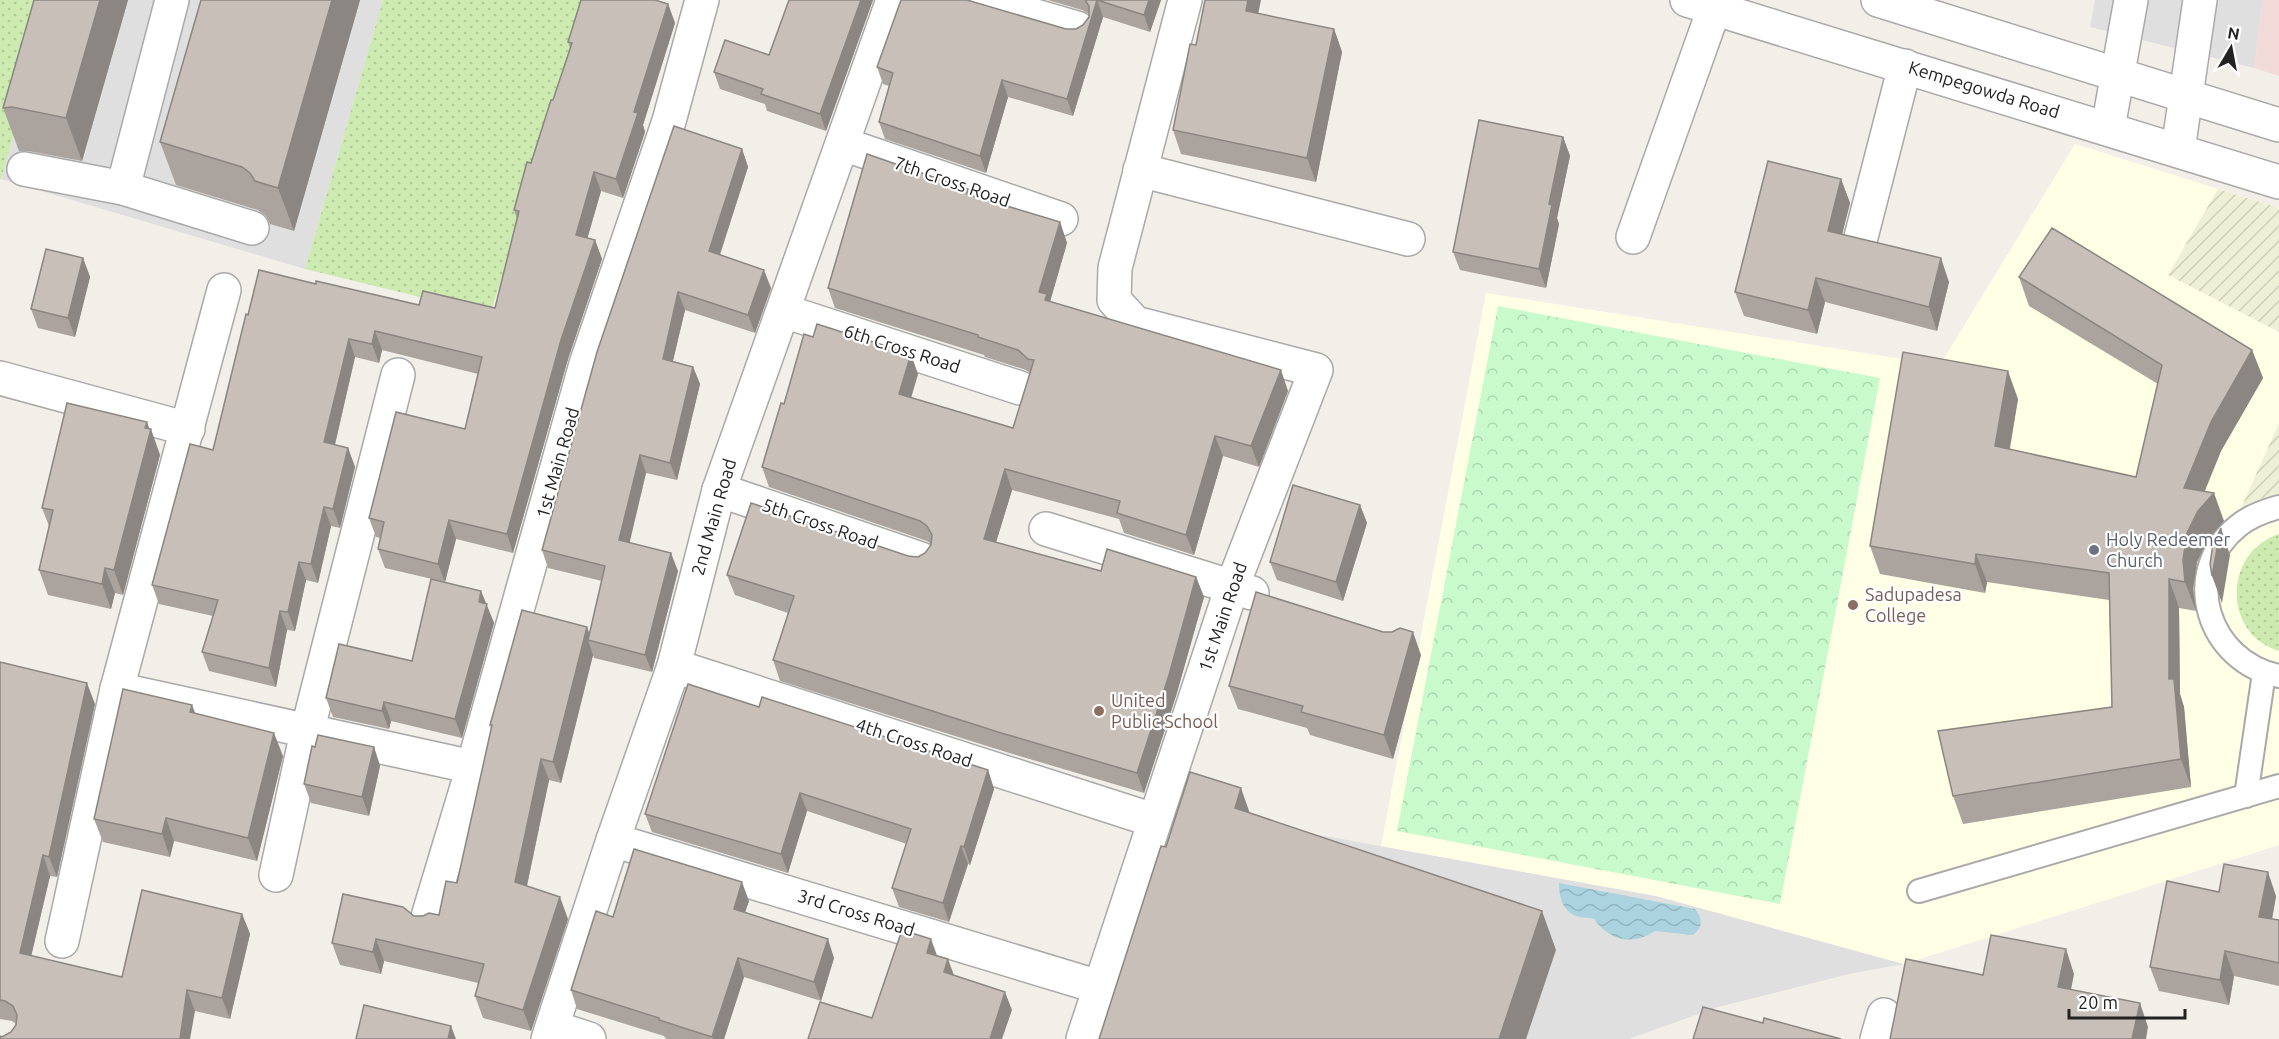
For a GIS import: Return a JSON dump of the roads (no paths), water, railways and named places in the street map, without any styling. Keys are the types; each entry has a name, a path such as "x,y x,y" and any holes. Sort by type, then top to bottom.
{"street":[{"path":"123,188 172,0"},
{"name":"1st Main Road","path":"427,920 473,767 586,364 669,121 702,0"},
{"name":"2nd Main Road","path":"550,1033 613,840 674,666 719,490 893,0"},
{"path":"980,0 1077,28"},
{"path":"1185,0 1140,171 1408,239"},
{"path":"1878,0 2279,125"},
{"path":"2108,128 2131,0"},
{"path":"2178,150 2200,0"},
{"path":"1633,237 1701,4"},
{"name":"Kempegowda Road","path":"1701,4 2279,182"},
{"path":"1860,237 1905,66"},
{"name":"7th Cross Road","path":"843,144 1061,219"},
{"path":"24,169 123,188 252,228"},
{"name":"1st Main Road","path":"1083,1039 1153,820 1232,587 1316,370 1135,323 1114,300 1114,268 1140,171"},
{"path":"62,941 117,689 224,290"},
{"name":"6th Cross Road","path":"783,311 1020,388"},
{"path":"276,875 307,732 398,375"},
{"path":"0,378 188,429"},
{"name":"5th Cross Road","path":"719,490 921,559"},
{"path":"1046,529 1276,600"},
{"name":"4th Cross Road","path":"674,666 1153,820"},
{"path":"117,689 473,767"},
{"name":"3rd Cross Road","path":"613,840 1099,987"},
{"path":"550,1033 589,1039"}],"lane":[{"path":"2246,796 2272,675 2244,663 2228,649 2215,629 2208,608 2206,585 2211,563 2222,542 2237,526 2257,513 2279,507"},
{"path":"1919,891 2279,786"}],"water":[{"path":"1559,883 1695,909 1701,920 1700,926 1693,935 1655,931 1638,939 1622,939 1607,932 1594,919 1579,917 1569,912 1561,899"}],"place":[{"name":"Holy Redeemer Church","path":"2094,550"},
{"name":"Sadupadesa College","path":"1853,605"},
{"name":"United Public School","path":"1099,711"}]}
